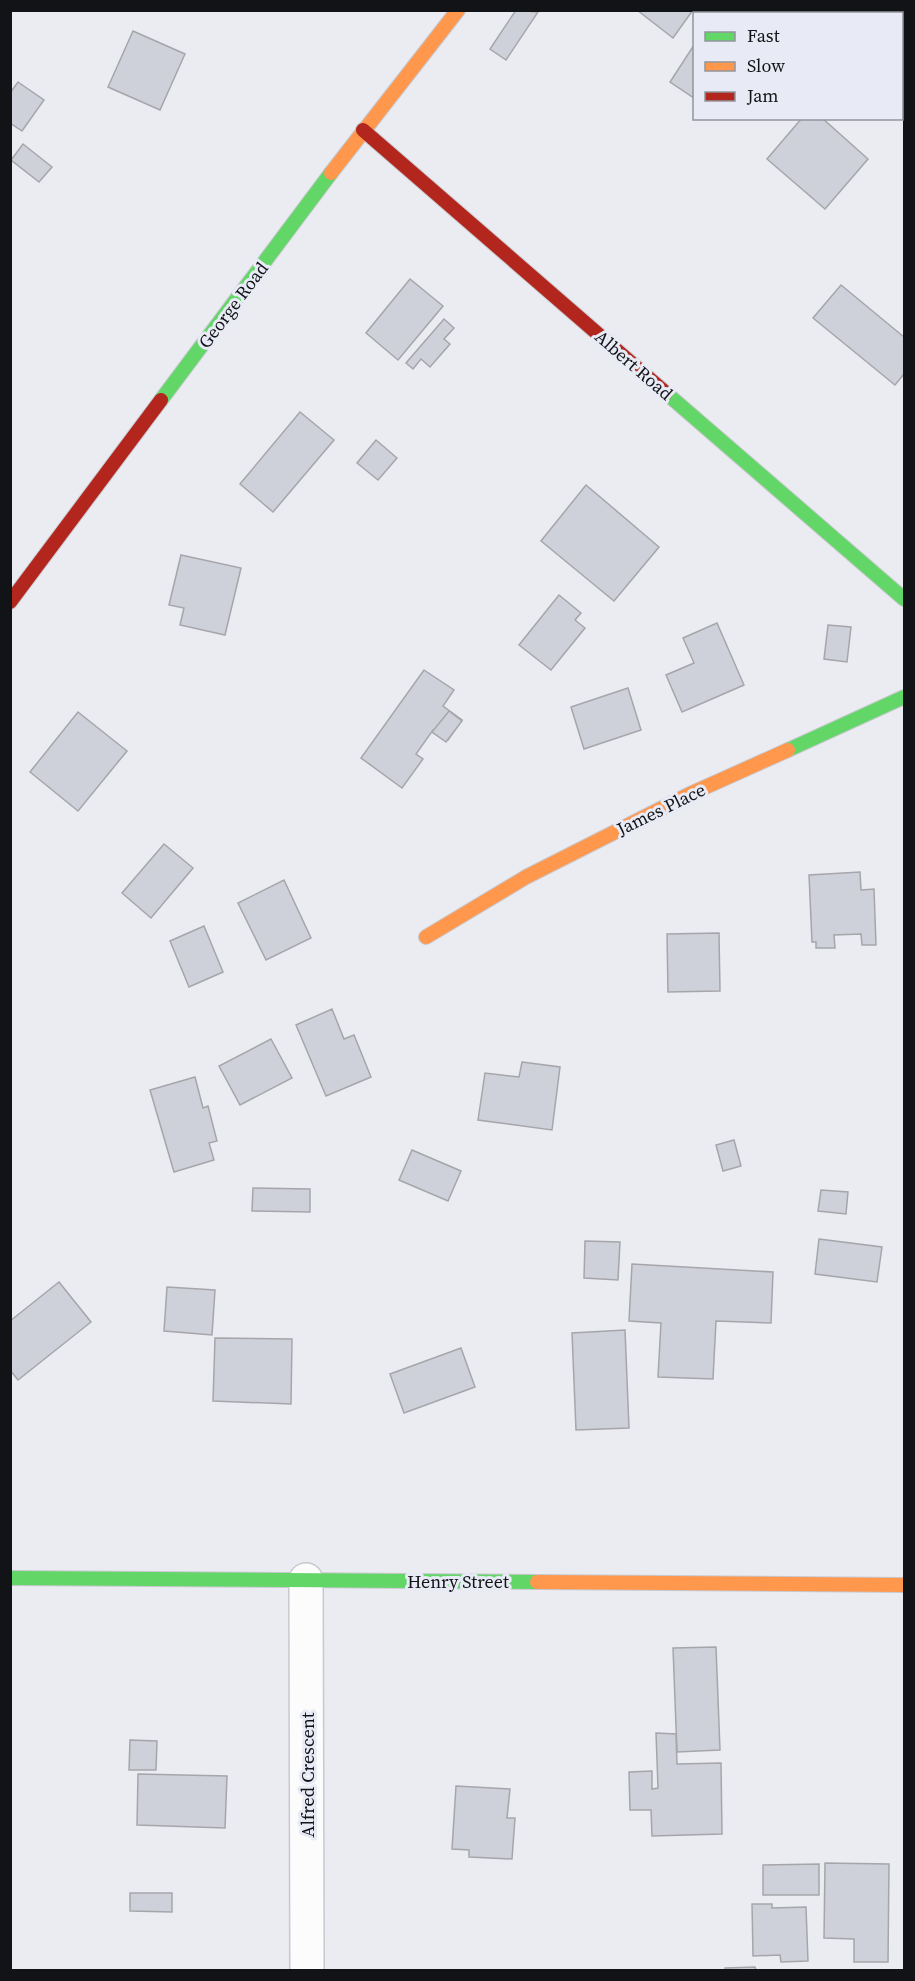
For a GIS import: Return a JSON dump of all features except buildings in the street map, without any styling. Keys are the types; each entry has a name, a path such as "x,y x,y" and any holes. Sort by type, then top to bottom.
{"street":[{"name":"George Road","path":"10,602 363,130 458,10"},
{"name":"Albert Road","path":"363,130 904,599"},
{"name":"James Place","path":"426,937 526,877 680,799 904,697"},
{"name":"Henry Street","path":"10,1578 904,1585"},
{"name":"Alfred Crescent","path":"306,1580 307,1971"}],"traffic: fast":[{"path":"161,400 331,173"},
{"path":"666,393 904,599"},
{"path":"788,750 904,697"},
{"path":"10,1578 537,1582"}],"traffic: slow":[{"path":"331,173 458,10"},
{"path":"426,937 526,877 690,794 788,750"},
{"path":"537,1582 904,1585"}],"traffic: jam":[{"path":"363,130 666,393"},
{"path":"10,602 161,400"}]}
